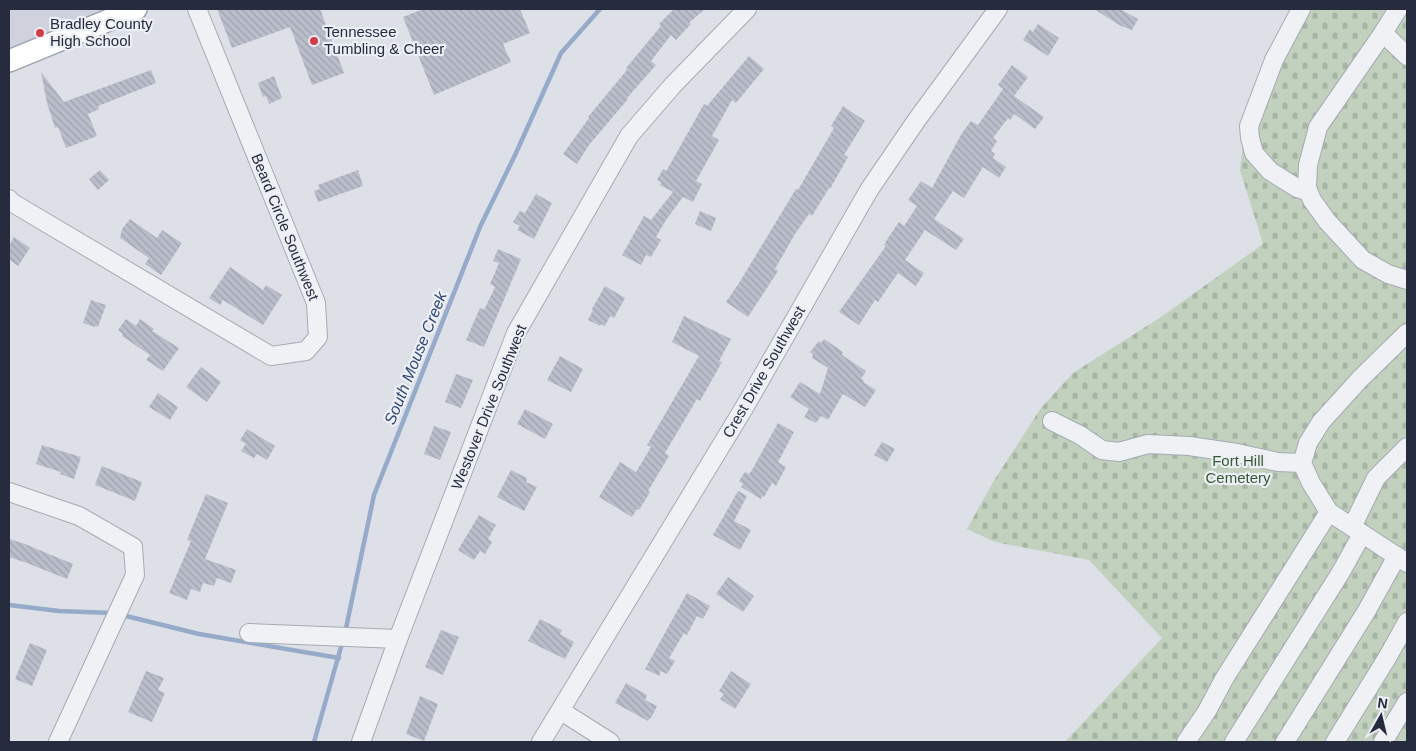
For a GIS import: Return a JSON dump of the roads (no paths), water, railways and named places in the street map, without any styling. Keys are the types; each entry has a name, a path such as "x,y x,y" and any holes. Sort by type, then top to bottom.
{"main road":[{"path":"9,61 136,9"}],"street":[{"name":"Beard Circle Southwest","path":"9,199 270,356 306,351 318,337 316,303 197,9"},
{"name":"Westover Drive Southwest","path":"361,742 398,639 516,334 629,136 673,85 747,9"},
{"name":"Crest Drive Southwest","path":"542,742 744,408 869,190 916,121 998,9"},
{"path":"1301,9 1274,60 1249,126 1254,153 1270,171 1297,188 1308,191"},
{"path":"1398,9 1318,127 1308,165 1308,191 1327,222 1363,260 1388,274 1407,280"},
{"path":"1383,33 1407,56"},
{"path":"1285,742 1366,612 1402,560 1330,512 1311,483 1302,464 1308,443 1321,422 1360,379 1407,333"},
{"path":"1052,421 1080,435 1102,450 1118,452 1148,444 1189,446 1237,452 1278,462 1302,464"},
{"path":"1234,742 1341,572 1376,478 1407,447"},
{"path":"9,492 79,516 133,547 136,575 58,742"},
{"path":"1186,742 1330,512"},
{"path":"1335,742 1407,622"},
{"path":"249,633 398,639"},
{"path":"1383,742 1407,702"},
{"path":"561,711 610,742"}],"waterway":[{"name":"South Mouse Creek","path":"345,633 374,495 480,227 561,53 600,9"},
{"path":"9,605 59,611 112,613"},
{"path":"122,615 199,634 339,658"},
{"name":"South Mouse Creek","path":"314,742 343,640"}],"place":[{"name":"Bradley County High School","path":"40,33"},
{"name":"Tennessee Tumbling & Cheer","path":"314,41"}],"park label":[{"name":"Fort Hill Cemetery","path":"1238,470"}]}
